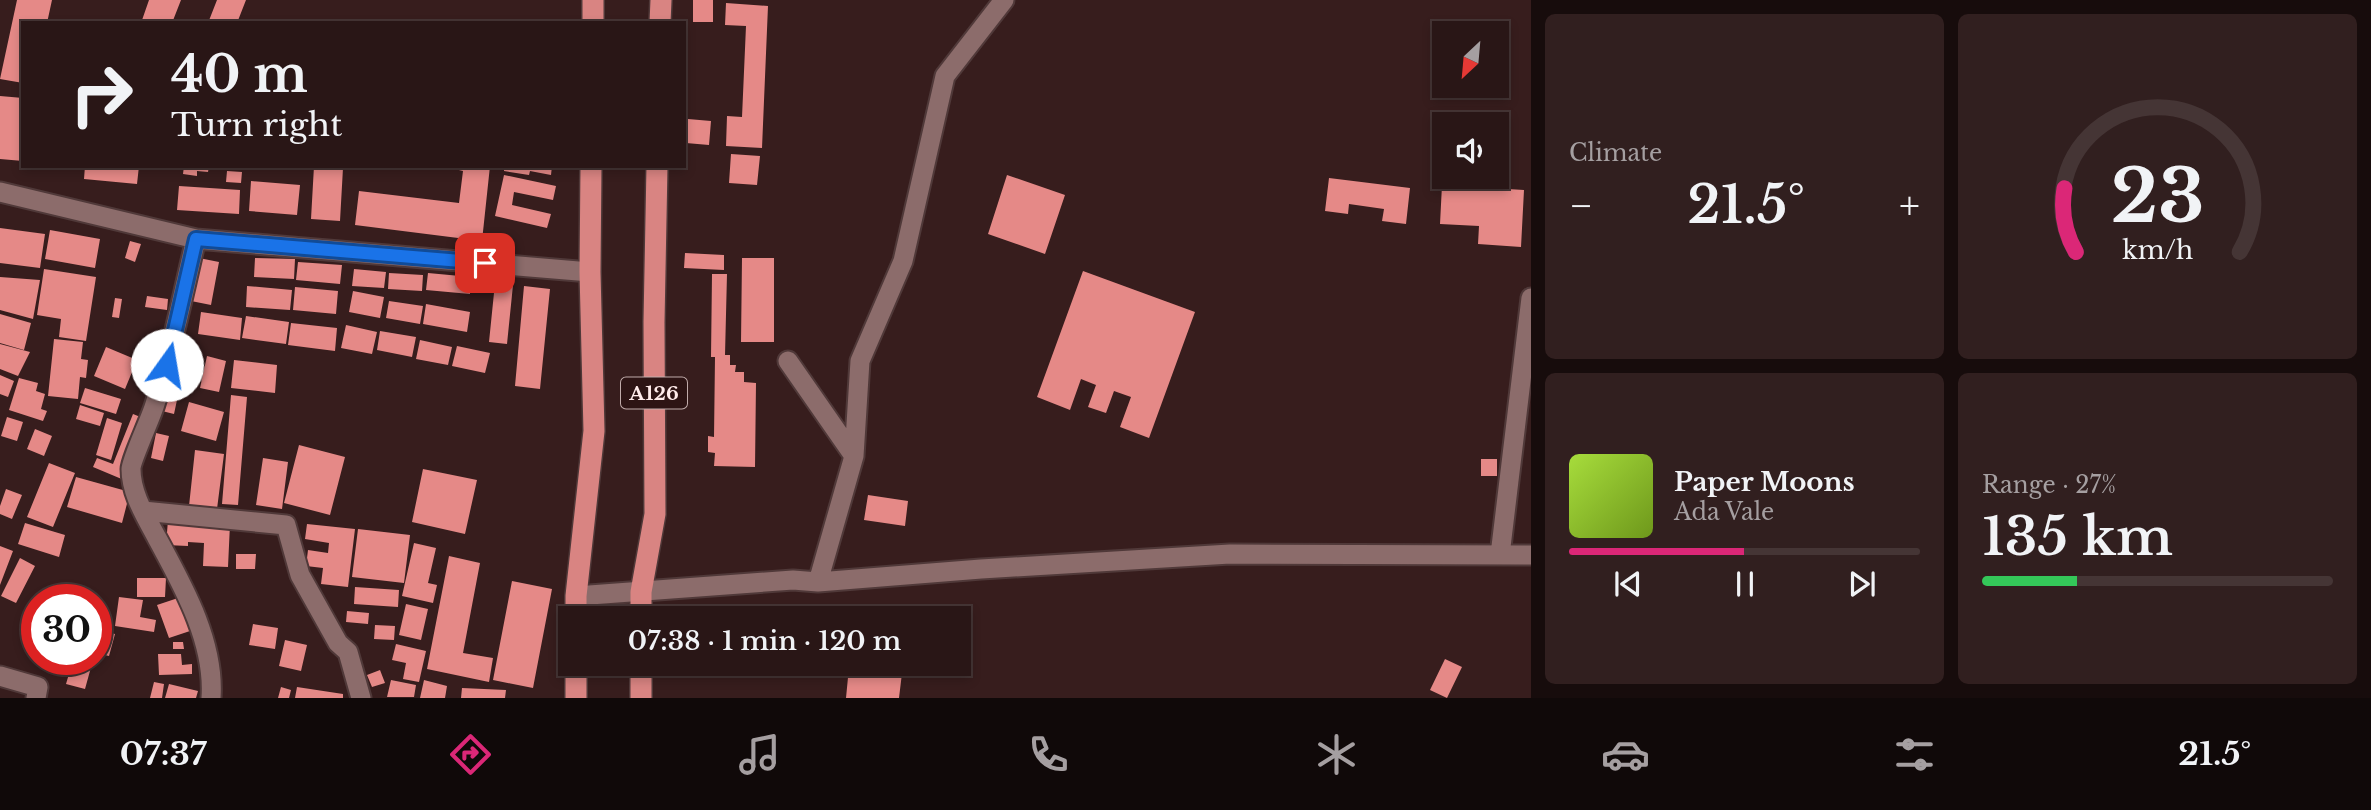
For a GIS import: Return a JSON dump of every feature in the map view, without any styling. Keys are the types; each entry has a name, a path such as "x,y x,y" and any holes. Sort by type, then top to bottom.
{"highway":[{"path":"593,0 593,21"},
{"path":"660,21 661,0"},
{"name":"A126","path":"576,606 594,431 590,272 591,168"},
{"name":"A126","path":"641,606 641,592 655,514 657,168"},
{"path":"576,676 576,698"},
{"path":"640,698 641,676"}],"street":[{"path":"818,582 855,456 860,361 903,261 945,76 1003,0"},
{"path":"0,192 196,239 590,272"},
{"path":"196,239 167,365 149,424 131,467 136,498 182,585 205,644 212,687 211,698"},
{"path":"1500,555 1529,336 1531,298"},
{"path":"788,361 855,456"},
{"path":"142,511 286,525 299,575 338,643 348,652 361,698"},
{"path":"580,606 641,592 793,580 818,582 1230,554 1531,555"},
{"path":"0,676 38,687 36,698"}],"building":[{"path":"17,0 52,0 47,21 21,21 21,83 0,79"},
{"path":"149,0 181,0 173,21 142,21"},
{"path":"217,0 246,0 238,21 209,21"},
{"path":"693,0 713,0 713,22 693,22"},
{"path":"726,3 768,6 762,148 726,146 727,116 742,117 746,26 725,25"},
{"path":"0,96 21,98 21,161 0,159"},
{"path":"688,119 711,121 709,145 686,143"},
{"path":"731,154 760,156 757,185 729,183"},
{"path":"85,168 139,168 137,184 84,179"},
{"path":"184,168 209,168 208,172 197,171 197,176 183,174"},
{"path":"314,168 343,168 340,221 311,219"},
{"path":"450,168 490,168 482,241 355,225 359,191 459,203 463,171"},
{"path":"504,168 552,168 551,175 530,171 529,175 504,171"},
{"path":"227,171 242,172 241,183 226,182"},
{"path":"504,175 556,186 553,200 514,192 512,205 551,214 547,228 495,216"},
{"path":"1007,175 1065,195 1045,254 988,234"},
{"path":"1329,178 1410,188 1406,224 1382,221 1384,209 1349,204 1348,214 1325,211"},
{"path":"251,181 300,185 297,215 249,211"},
{"path":"179,186 240,190 239,214 177,210"},
{"path":"1442,189 1524,190 1521,247 1478,244 1479,226 1440,224"},
{"path":"0,228 45,234 40,268 0,263"},
{"path":"50,230 100,239 95,268 45,259"},
{"path":"130,241 141,244 135,262 125,258"},
{"path":"685,253 724,255 724,270 684,268"},
{"path":"199,258 219,262 211,305 191,301"},
{"path":"255,258 295,259 294,279 254,277"},
{"path":"742,258 774,258 774,342 741,342"},
{"path":"298,262 342,265 340,284 296,280"},
{"path":"44,269 96,277 86,341 59,337 61,319 37,315"},
{"path":"354,269 386,272 384,288 352,286"},
{"path":"1083,271 1195,312 1149,438 1120,427 1131,397 1114,391 1106,413 1088,407 1096,385 1081,379 1070,410 1037,397"},
{"path":"389,273 423,275 422,291 388,289"},
{"path":"428,273 471,277 470,294 426,290"},
{"path":"712,274 727,274 725,355 730,355 730,365 736,365 735,372 744,372 744,382 756,383 755,467 714,466 715,453 708,452 708,436 714,437"},
{"path":"0,277 40,280 33,319 0,310"},
{"path":"495,283 513,285 507,344 489,342"},
{"path":"247,286 292,290 290,310 246,307"},
{"path":"524,286 550,289 540,389 515,386"},
{"path":"295,287 338,291 336,314 293,310"},
{"path":"353,291 384,297 380,318 349,312"},
{"path":"147,296 168,299 167,310 145,307"},
{"path":"115,298 122,299 119,318 112,317"},
{"path":"389,301 423,306 420,324 386,318"},
{"path":"426,304 470,312 467,332 423,324"},
{"path":"201,312 242,318 240,340 198,334"},
{"path":"0,314 31,323 24,350 0,343"},
{"path":"246,316 289,322 286,344 242,338"},
{"path":"291,323 337,328 335,351 288,345"},
{"path":"346,325 377,332 372,354 341,348"},
{"path":"380,331 416,337 412,357 377,350"},
{"path":"54,339 83,342 81,359 88,360 86,378 80,377 78,399 48,396"},
{"path":"420,340 452,347 448,365 416,359"},
{"path":"0,344 30,352 18,376 0,369"},
{"path":"457,346 490,353 485,373 452,366"},
{"path":"106,347 137,360 125,389 94,376"},
{"path":"207,356 226,361 219,392 200,388"},
{"path":"234,360 277,365 275,393 231,388"},
{"path":"0,375 14,381 8,397 0,394"},
{"path":"19,378 38,383 36,391 45,394 41,409 47,411 43,421 9,410"},
{"path":"85,388 121,399 116,414 80,403"},
{"path":"231,395 247,397 238,505 222,504"},
{"path":"165,397 177,400 174,414 162,411"},
{"path":"189,402 224,412 216,441 181,431"},
{"path":"80,405 104,413 100,426 76,419"},
{"path":"133,414 148,420 124,480 93,467 97,458 113,464"},
{"path":"7,417 23,422 17,441 1,436"},
{"path":"107,418 122,423 111,460 96,455"},
{"path":"35,429 52,436 44,456 27,449"},
{"path":"156,433 169,436 163,461 151,458"},
{"path":"299,445 345,457 330,515 284,503"},
{"path":"195,450 224,454 217,509 189,506"},
{"path":"263,458 288,462 282,509 256,505"},
{"path":"1481,459 1497,459 1497,476 1481,476"},
{"path":"49,463 75,473 53,527 27,517"},
{"path":"423,469 477,480 465,534 412,522"},
{"path":"76,477 130,492 122,523 67,507"},
{"path":"6,489 22,495 12,519 0,514"},
{"path":"868,495 908,501 905,526 864,520"},
{"path":"168,520 230,524 228,567 203,566 204,543 188,542 188,546 166,545"},
{"path":"25,523 65,535 59,557 18,544"},
{"path":"307,524 355,529 348,587 321,584 323,568 306,566 308,550 328,553 329,543 305,539"},
{"path":"358,529 410,535 404,583 352,577"},
{"path":"414,543 436,548 428,583 437,585 433,603 402,596"},
{"path":"0,546 13,551 0,585"},
{"path":"236,554 256,554 255,569 236,569"},
{"path":"449,556 480,563 463,653 493,658 489,682 427,669"},
{"path":"20,558 35,566 26,584 21,584 21,593 16,603 1,596"},
{"path":"137,578 166,578 165,597 137,597"},
{"path":"512,581 552,589 533,688 493,680"},
{"path":"355,587 399,590 398,607 354,604"},
{"path":"119,597 143,600 140,617 156,620 154,632 115,626"},
{"path":"181,597 193,630 169,638 157,605"},
{"path":"406,604 428,609 421,640 399,635"},
{"path":"347,611 369,613 368,624 346,622"},
{"path":"253,624 278,628 275,649 249,645"},
{"path":"375,625 395,626 394,640 374,639"},
{"path":"285,640 307,645 301,671 279,666"},
{"path":"173,642 183,642 184,649 173,649"},
{"path":"396,644 426,651 419,682 403,679 406,663 392,660"},
{"path":"158,654 181,654 182,665 192,664 192,674 159,675"},
{"path":"1445,659 1462,667 1447,698 1430,690"},
{"path":"380,670 385,683 372,687 367,675"},
{"path":"69,675 89,675 85,689 66,684"},
{"path":"848,676 902,676 899,698 846,698"},
{"path":"391,680 416,685 414,697 387,697"},
{"path":"424,680 447,686 445,698 420,698"},
{"path":"154,682 164,684 162,698 150,698"},
{"path":"169,684 198,691 196,698 165,698"},
{"path":"281,687 291,690 289,698 278,698"},
{"path":"297,687 343,694 343,698 295,698"},
{"path":"462,688 506,690 505,698 461,698"}],"route":[{"path":"167,365 196,239 485,263"}]}
